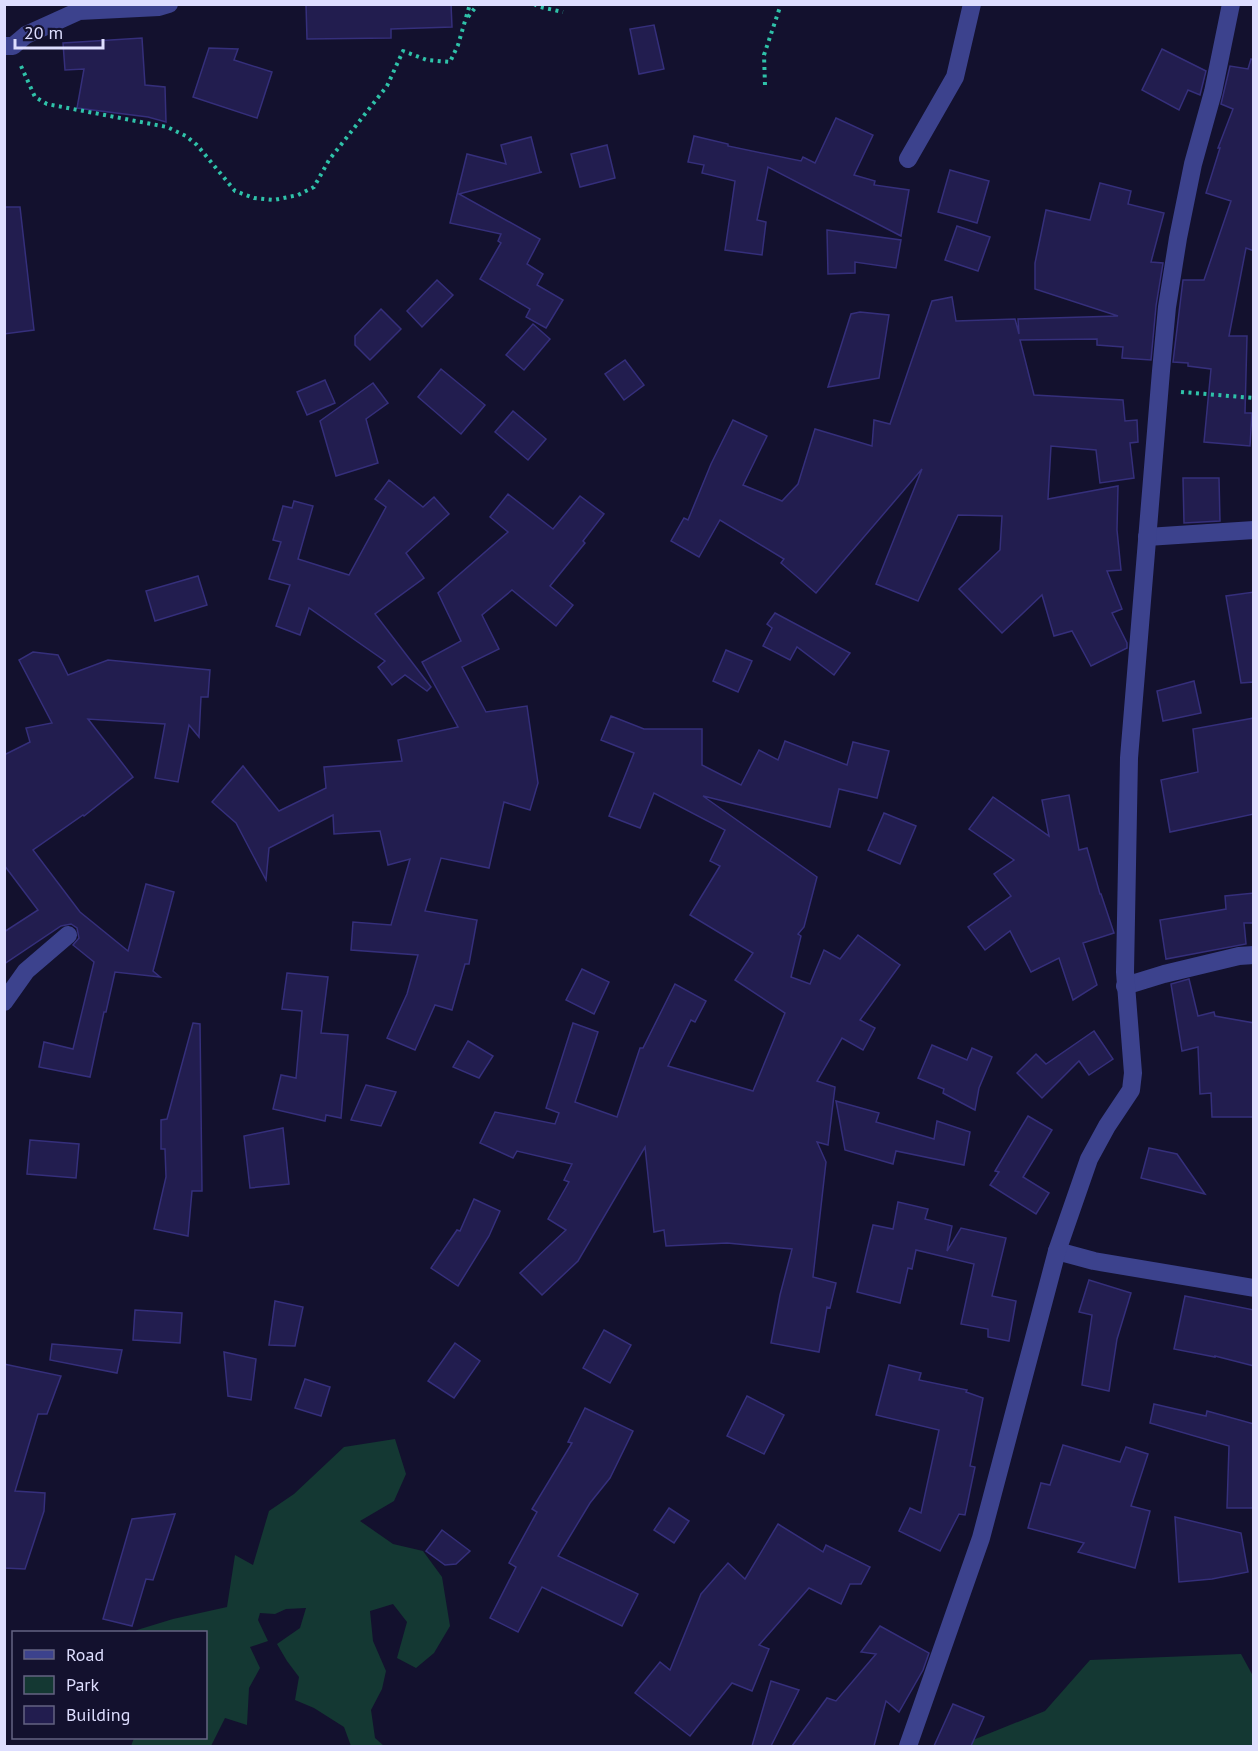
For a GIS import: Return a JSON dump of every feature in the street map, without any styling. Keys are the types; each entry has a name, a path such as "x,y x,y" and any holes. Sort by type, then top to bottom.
{"street":[{"path":"8,46 26,35 79,11 159,7 169,4"},
{"path":"908,159 955,77 972,4"},
{"path":"908,1746 981,1538 1057,1251 1089,1159 1131,1090 1133,1073 1125,986 1129,758 1159,390 1167,307 1178,238 1192,164 1213,92 1231,4"},
{"path":"1147,537 1254,530"},
{"path":"4,1002 26,971 69,935"},
{"path":"1125,986 1239,956 1254,956"},
{"path":"1057,1251 1094,1261 1254,1288"}],"path":[{"path":"8,46 35,98 47,104 167,127 186,136 196,145 235,191 254,198 274,200 298,195 314,186 329,160 387,86 403,51 427,60 450,62 468,18 470,4"},
{"path":"468,18 478,4"},
{"path":"534,4 563,12"},
{"path":"765,85 764,56 781,4"},
{"path":"1159,390 1254,398"}],"green space":[{"path":"395,1439 406,1474 394,1501 360,1521 393,1544 423,1551 442,1577 450,1626 434,1653 416,1668 397,1658 407,1622 393,1604 370,1611 373,1641 386,1671 382,1689 371,1710 375,1738 384,1746 351,1746 344,1727 314,1708 295,1700 299,1677 277,1644 300,1628 306,1608 286,1609 275,1614 260,1613 258,1620 268,1641 250,1647 260,1668 249,1688 247,1725 225,1718 211,1746 131,1746 134,1739 207,1739 207,1631 136,1631 173,1619 227,1607 235,1555 253,1565 269,1511 294,1494 344,1447"},
{"path":"1241,1654 1253,1676 1253,1746 968,1746 968,1742 1045,1711 1090,1660"}],"building":[{"path":"306,4 451,4 452,27 391,29 391,38 307,39"},
{"path":"654,25 664,69 639,74 630,29"},
{"path":"142,38 145,85 165,87 166,122 148,117 77,108 84,69 65,70 63,43"},
{"path":"209,48 238,49 234,60 272,72 257,118 193,97"},
{"path":"1162,49 1206,71 1200,95 1188,90 1179,110 1142,90"},
{"path":"1251,59 1254,60 1254,251 1246,248 1229,336 1247,336 1245,413 1252,413 1250,446 1204,442 1211,369 1173,362 1183,280 1204,280 1231,201 1206,193 1220,148 1218,148 1233,109 1221,104 1230,66 1248,69"},
{"path":"836,118 873,135 854,175 875,181 874,185 909,190 901,236 768,167 757,220 766,222 762,255 725,250 735,181 702,173 704,165 688,162 694,136 728,144 728,146 801,161 803,157 815,163"},
{"path":"531,137 540,172 542,172 459,194 540,239 527,264 543,274 537,285 563,300 546,328 526,317 530,309 480,279 501,243 498,241 501,234 450,223 467,154 506,164 501,145"},
{"path":"607,145 615,178 580,187 571,154"},
{"path":"950,170 989,181 977,223 938,212"},
{"path":"1100,183 1131,191 1128,204 1164,213 1151,262 1163,263 1151,360 1122,358 1123,347 1097,345 1097,339 1020,340 1034,395 1123,400 1125,421 1137,420 1138,442 1130,443 1134,478 1100,483 1096,450 1051,446 1048,499 1118,486 1117,530 1121,570 1107,571 1122,609 1112,613 1127,643 1127,648 1091,666 1072,631 1054,636 1042,595 1002,633 959,589 1000,550 1002,516 958,515 918,601 876,584 922,469 816,593 781,563 784,559 720,520 699,557 671,541 684,518 688,520 711,464 733,420 767,436 743,485 782,501 798,484 815,429 872,446 874,420 890,424 932,301 952,297 956,321 1015,319 1019,334 1018,319 1118,316 1035,289 1035,263 1046,210 1090,220"},
{"path":"4,207 20,207 34,330 4,334"},
{"path":"957,226 990,237 978,271 945,260"},
{"path":"827,230 901,240 896,268 855,262 855,273 828,274"},
{"path":"437,280 453,295 422,327 407,311"},
{"path":"381,309 401,329 370,360 355,345 355,336"},
{"path":"860,312 889,315 879,378 828,387 851,314"},
{"path":"533,324 550,339 524,370 506,355"},
{"path":"625,360 644,385 624,400 605,374"},
{"path":"441,369 485,405 461,434 418,397"},
{"path":"325,380 335,403 307,415 297,392"},
{"path":"373,383 388,403 366,419 378,463 336,476 320,421"},
{"path":"513,411 546,439 528,460 495,432"},
{"path":"1183,478 1219,478 1220,521 1184,523"},
{"path":"389,480 423,507 434,497 449,514 406,553 424,578 375,614 431,687 427,691 405,675 392,685 378,667 385,661 309,608 300,635 276,626 290,585 269,579 281,542 273,540 283,506 292,508 294,501 313,506 298,559 349,575 386,507 375,499"},
{"path":"508,494 553,529 580,496 604,514 583,541 585,543 550,586 573,605 556,626 512,590 482,615 499,649 462,667 486,712 527,706 538,783 530,810 504,802 489,868 441,858 425,911 477,920 469,964 465,964 452,1010 435,1005 415,1050 387,1038 407,994 418,955 351,950 353,922 391,925 410,859 388,865 380,831 334,834 333,815 269,848 266,880 236,823 212,802 243,766 279,811 326,788 324,767 402,761 398,740 458,727 422,662 461,641 438,593 508,532 490,517"},
{"path":"198,576 207,605 155,621 146,591"},
{"path":"1254,592 1254,682 1241,683 1226,596"},
{"path":"775,613 850,653 834,675 797,647 790,660 763,646 772,628 767,624"},
{"path":"726,650 752,661 738,692 713,681"},
{"path":"33,652 58,655 68,675 108,660 210,670 208,697 201,697 199,737 189,725 178,782 155,778 165,724 88,719 133,777 84,816 33,850 80,912 128,951 146,884 174,892 153,971 160,977 115,972 90,1077 39,1067 44,1042 73,1049 94,962 73,945 79,938 77,928 71,924 61,926 4,964 4,932 38,910 4,865 4,755 30,742 26,728 52,723 19,660"},
{"path":"1194,681 1201,713 1163,721 1157,691"},
{"path":"611,716 644,729 702,729 702,765 741,785 759,750 778,760 785,741 847,765 853,742 889,751 877,798 839,789 830,827 703,796 817,877 804,927 798,934 801,936 791,977 810,984 824,950 840,959 858,935 900,965 860,1020 875,1028 863,1050 842,1038 817,1081 835,1087 828,1145 817,1142 826,1162 813,1277 836,1283 830,1308 827,1307 819,1352 771,1343 792,1249 727,1243 666,1246 664,1230 654,1232 645,1147 578,1261 542,1295 520,1273 566,1230 548,1219 569,1182 564,1180 572,1164 517,1151 513,1158 480,1143 495,1112 555,1124 559,1113 546,1108 573,1023 598,1032 575,1102 617,1117 640,1048 643,1048 675,984 706,1001 695,1022 691,1020 668,1066 753,1091 785,1013 735,980 753,953 690,915 720,866 710,861 725,830 654,793 640,828 609,816 634,753 601,740"},
{"path":"1254,718 1254,814 1170,832 1161,780 1198,772 1193,729"},
{"path":"1069,795 1079,850 1087,848 1114,933 1083,943 1097,985 1073,1000 1059,958 1031,972 1010,931 985,950 968,927 1011,896 994,874 1014,860 969,829 993,797 1049,836 1042,800"},
{"path":"884,813 916,826 900,864 868,850"},
{"path":"1254,893 1254,923 1244,923 1246,944 1166,959 1160,920 1226,909 1225,896"},
{"path":"582,969 609,982 594,1014 566,1000"},
{"path":"287,973 328,977 321,1033 348,1035 341,1118 326,1115 325,1121 273,1109 281,1075 296,1078 302,1011 282,1009"},
{"path":"1189,979 1198,1016 1214,1012 1215,1016 1254,1023 1254,1117 1212,1117 1211,1093 1200,1094 1198,1047 1182,1051 1171,984"},
{"path":"193,1023 200,1024 202,1191 192,1191 188,1236 154,1229 166,1177 165,1149 161,1149 161,1120 167,1119"},
{"path":"1094,1031 1113,1059 1089,1075 1079,1061 1042,1098 1017,1073 1036,1054 1046,1064"},
{"path":"468,1041 493,1056 479,1078 453,1067"},
{"path":"932,1045 967,1060 972,1048 992,1057 979,1088 975,1110 943,1093 944,1089 918,1078"},
{"path":"366,1085 396,1092 381,1126 351,1120"},
{"path":"836,1101 879,1113 876,1122 934,1139 937,1121 970,1132 964,1165 896,1151 893,1164 845,1150"},
{"path":"1028,1116 1052,1130 1023,1177 1049,1193 1036,1214 990,1185 999,1172 995,1171"},
{"path":"283,1128 289,1184 250,1188 244,1136"},
{"path":"30,1140 79,1144 76,1178 27,1174"},
{"path":"1149,1148 1177,1154 1205,1194 1141,1178"},
{"path":"474,1199 500,1211 489,1236 458,1286 431,1268 457,1230 460,1231"},
{"path":"898,1202 928,1209 925,1219 952,1226 947,1251 961,1228 1006,1238 992,1296 1016,1301 1009,1341 988,1337 988,1329 961,1324 974,1264 916,1250 912,1269 908,1268 900,1303 857,1292 873,1225 893,1229"},
{"path":"1089,1280 1131,1293 1117,1339 1109,1391 1082,1385 1092,1315 1079,1312"},
{"path":"1185,1296 1254,1310 1254,1366 1174,1349"},
{"path":"275,1301 303,1307 295,1346 269,1345"},
{"path":"135,1310 182,1313 180,1343 133,1340"},
{"path":"604,1330 631,1345 610,1383 583,1368"},
{"path":"455,1343 480,1361 454,1398 428,1381"},
{"path":"52,1344 122,1350 117,1373 50,1360"},
{"path":"224,1352 256,1359 251,1400 228,1396"},
{"path":"4,1364 61,1376 47,1414 38,1414 15,1491 45,1493 44,1511 25,1569 4,1568"},
{"path":"889,1365 921,1373 919,1380 967,1390 966,1392 983,1398 970,1466 975,1467 965,1515 959,1514 940,1551 899,1531 910,1508 921,1513 939,1430 876,1415"},
{"path":"305,1379 330,1387 321,1416 295,1408"},
{"path":"747,1396 784,1415 764,1454 727,1436"},
{"path":"1154,1404 1206,1416 1207,1411 1254,1424 1254,1508 1227,1508 1229,1446 1150,1423"},
{"path":"585,1408 633,1431 610,1478 590,1503 558,1556 638,1594 622,1626 542,1587 518,1632 490,1618 516,1567 509,1563 537,1512 532,1509 572,1443 568,1442"},
{"path":"1063,1445 1120,1462 1126,1447 1148,1454 1131,1506 1150,1511 1135,1568 1078,1552 1084,1543 1028,1528 1041,1483 1050,1485"},
{"path":"669,1508 689,1521 674,1543 654,1530"},
{"path":"175,1514 153,1580 146,1579 132,1626 103,1619 132,1519"},
{"path":"1175,1517 1241,1533 1248,1572 1179,1582"},
{"path":"778,1524 823,1552 826,1545 870,1567 861,1584 850,1584 841,1604 809,1588 759,1645 769,1649 752,1691 732,1683 690,1736 635,1693 660,1662 670,1670 701,1594 728,1563 745,1579"},
{"path":"442,1530 470,1551 456,1564 445,1565 426,1551"},
{"path":"880,1626 929,1653 923,1670 899,1712 886,1701 874,1746 792,1746 827,1698 836,1701 876,1654 861,1652"},
{"path":"771,1681 799,1690 771,1746 752,1746"},
{"path":"953,1704 984,1717 971,1746 934,1746"}]}
